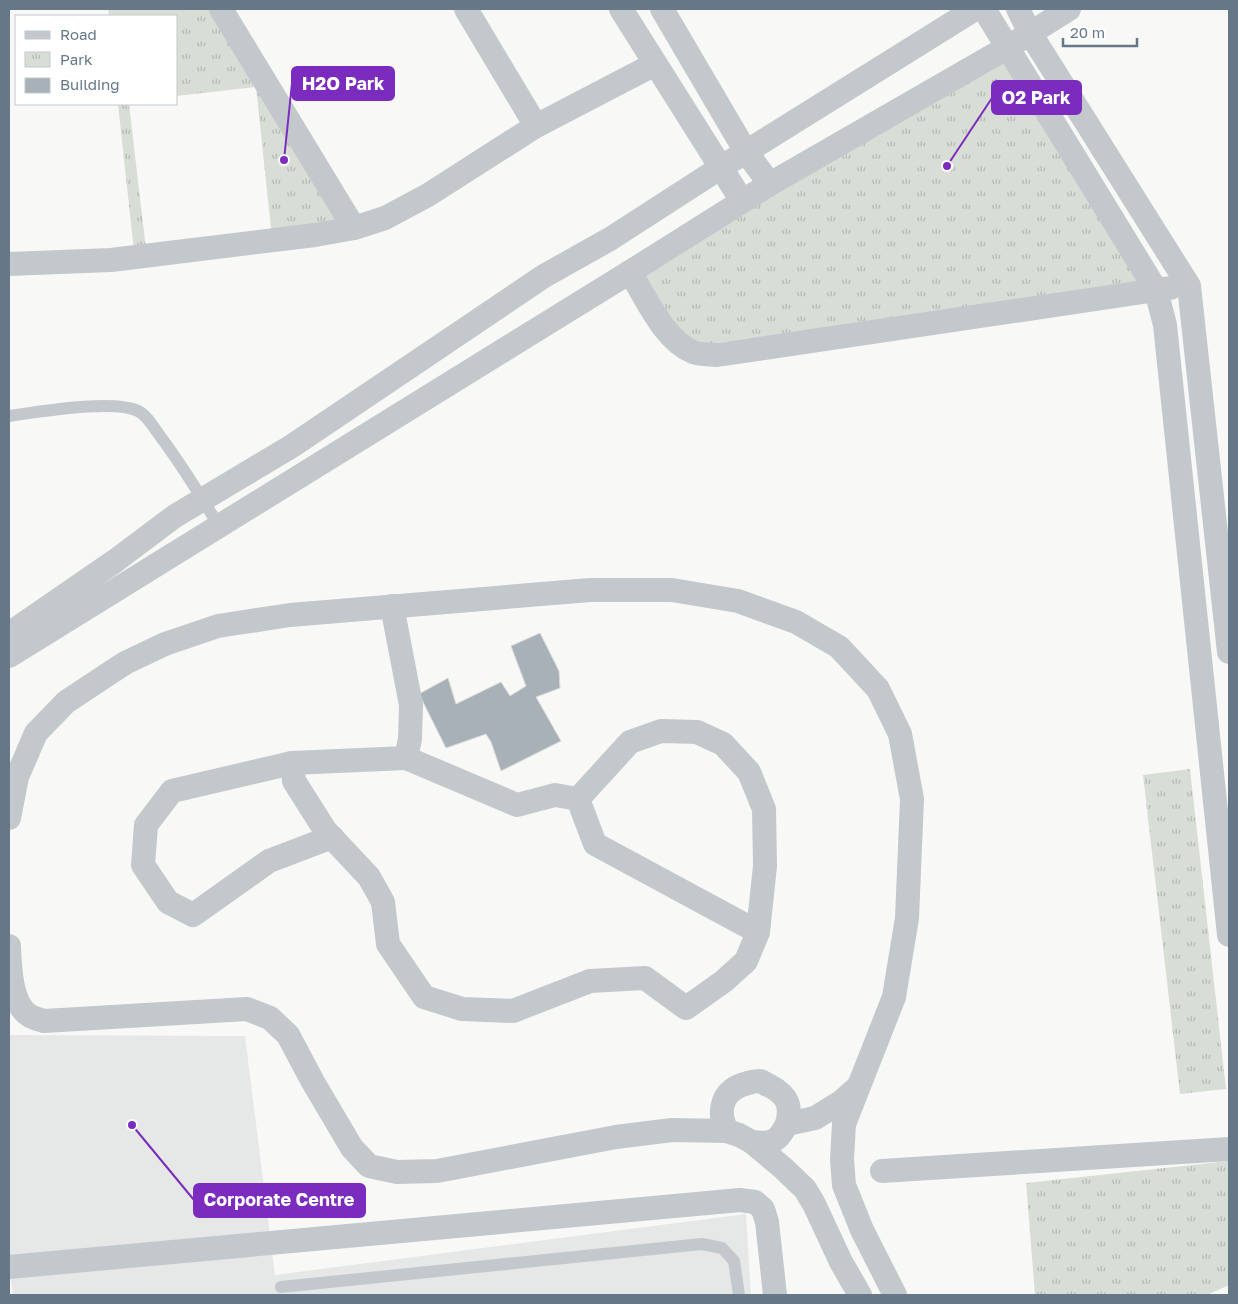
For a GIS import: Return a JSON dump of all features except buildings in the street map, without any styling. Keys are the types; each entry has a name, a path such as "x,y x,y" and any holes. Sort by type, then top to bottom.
{"street":[{"path":"220,9 354,228"},
{"path":"466,9 536,126"},
{"path":"621,9 742,201"},
{"path":"662,9 746,152 770,184"},
{"path":"9,634 115,561 175,516 292,446 544,276 610,239 720,168 976,9"},
{"path":"984,9 1156,290 1165,325 1229,935"},
{"path":"1018,9 1030,33 1189,286 1229,652"},
{"path":"9,656 742,201 1008,47 1069,9"},
{"path":"9,264 111,260 315,235 354,228 385,218 428,195 536,126 655,64"},
{"path":"691,122 720,106"},
{"path":"630,272 666,331 681,345 695,353 717,354 1189,286"},
{"path":"9,818 16,777 36,733 66,702 124,663 165,644 218,626 290,615 590,590 672,590 738,601 796,622 839,648 878,688 900,734 912,799 907,918 894,997 844,1124 842,1159 844,1185 862,1230 892,1289 865,1295"},
{"path":"392,606 411,705 410,739 406,758"},
{"path":"292,763 294,781 325,830 370,877 383,902 388,944 424,997 462,1009 513,1012 590,981 645,978 686,1008 724,981 746,961 758,932 765,866 764,809 749,772 723,744 697,732 661,731 630,742 578,800"},
{"path":"332,837 269,861 193,915 168,902 143,865 146,826 172,791 292,763 406,758 517,805 555,795 578,800"},
{"path":"578,800 596,844 758,932"},
{"path":"9,946 11,976 16,1000 28,1015 44,1022 247,1009 270,1018 288,1035 352,1148 370,1166 397,1172 437,1171 616,1137 672,1130 727,1131 752,1142 805,1189 841,1262 860,1295"},
{"path":"727,1131 722,1121 723,1104 731,1090 759,1081 782,1092 789,1107 789,1116 781,1136 768,1143 752,1142"},
{"path":"787,1124 814,1118 841,1102 859,1086"},
{"path":"882,1171 1229,1149"},
{"path":"9,1267 740,1200 755,1202 763,1209 775,1295"}],"lane":[{"path":"9,416 103,405 138,411 150,422 180,463 219,526"},
{"path":"281,1287 702,1244 722,1248 734,1260 739,1295"}],"shaded area":[{"path":"9,1035 245,1036 275,1275 746,1214 751,1295 13,1295 9,1264"}],"green space":[{"path":"108,9 213,9 344,224 272,238 256,87 178,96 178,15 109,15"},
{"path":"1006,58 1142,284 700,345 677,331 640,275"},
{"path":"118,105 129,105 146,249 134,251"},
{"path":"1190,769 1226,1089 1180,1094 1143,775"},
{"path":"1229,1161 1229,1285 1207,1295 1035,1295 1026,1183"}],"place":[{"name":"H2O Park","path":"284,160"},
{"name":"O2 Park","path":"947,166"},
{"name":"Corporate Centre","path":"132,1125"}]}
